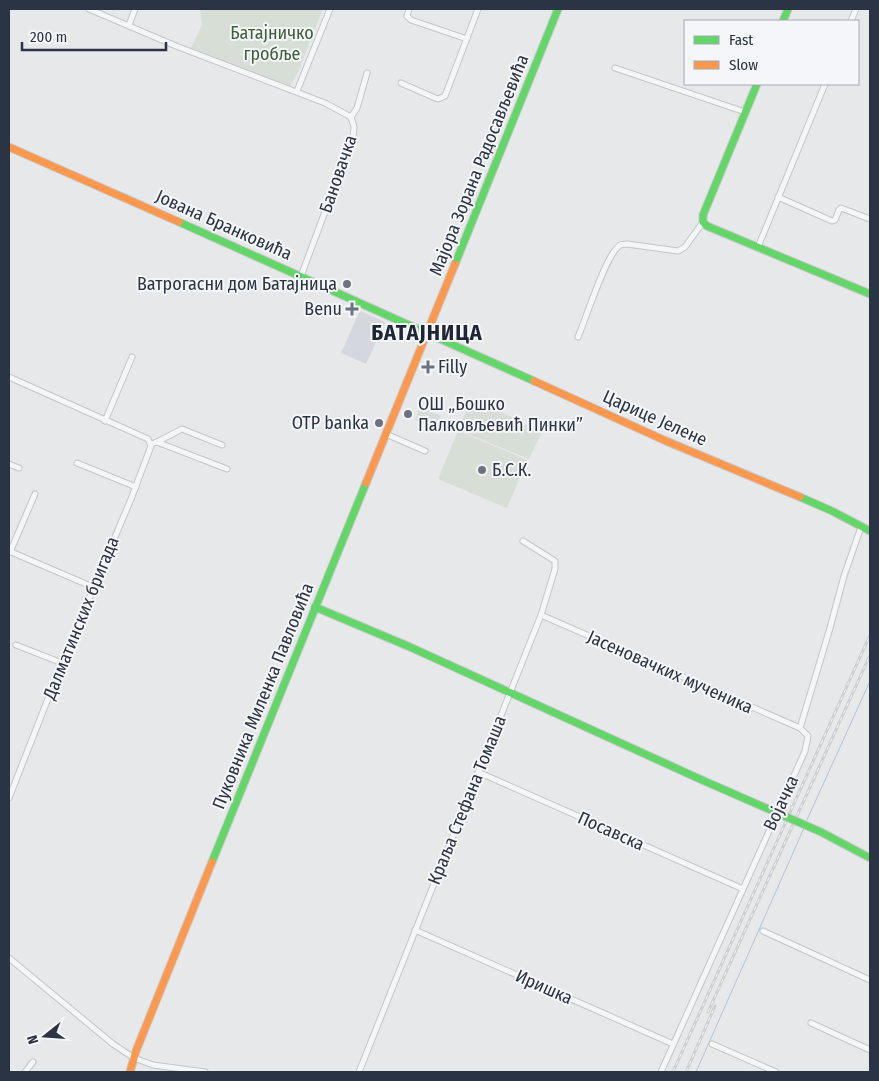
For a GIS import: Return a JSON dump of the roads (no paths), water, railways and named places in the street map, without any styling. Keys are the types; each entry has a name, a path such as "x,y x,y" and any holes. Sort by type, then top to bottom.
{"main road":[{"name":"Мајора Зорана Радосављевића","path":"427,332 558,9"},
{"path":"757,85 702,215 702,222 707,226 870,294"},
{"name":"Јована Бранковића","path":"9,147 427,332"},
{"name":"Пуковника Миленка Павловића","path":"130,1072 134,1058 427,332"},
{"name":"Царице Јелене","path":"427,332 666,441 832,511 870,531"},
{"path":"315,608 401,643 821,832 870,858"}],"street":[{"path":"90,9 176,46 296,91 332,106 352,118"},
{"path":"129,25 135,9"},
{"path":"296,91 330,9"},
{"path":"409,9 408,16 411,20 467,39"},
{"path":"401,83 434,98 442,98 448,90 478,9"},
{"path":"615,68 745,112"},
{"name":"Бановачка","path":"301,276 354,138 352,118 357,108 367,73"},
{"path":"758,247 825,85"},
{"path":"778,197 832,220 835,220 839,210 842,208 870,219"},
{"path":"578,337 607,265 616,248 621,244 627,244 678,251 685,247 702,222"},
{"path":"105,421 132,357"},
{"path":"9,377 149,442 157,442 227,469"},
{"path":"157,442 182,429 222,445"},
{"path":"386,434 425,451"},
{"name":"Далматинских бригада","path":"9,798 93,587 136,487 151,448 149,442"},
{"path":"77,463 136,487"},
{"path":"9,464 19,468"},
{"path":"35,494 10,552 93,587"},
{"path":"800,728 844,576 861,527"},
{"name":"Краља Стефана Томаша","path":"359,1072 510,692 540,615 555,569 555,560 523,541"},
{"name":"Јасеновачких мученика","path":"540,615 800,728"},
{"path":"16,645 62,663"},
{"name":"Војачка","path":"661,1072 805,751 809,740 808,736 800,728"},
{"name":"Посавска","path":"478,772 744,889"},
{"name":"Иришка","path":"415,930 673,1044"},
{"path":"763,931 870,980"},
{"path":"9,958 113,1044 134,1058 152,1065 205,1072"},
{"path":"811,1023 870,1050"},
{"path":"712,1044 776,1072"},
{"path":"25,1072 33,1062"}],"waterway":[{"path":"806,822 870,681"},
{"path":"696,1072 804,828"}],"railway":[{"path":"673,1072 870,635"},
{"path":"708,1012 870,655"},
{"path":"686,1072 715,1006"}],"place":[{"name":"Ватрогасни дом Батајница","path":"347,284"},
{"name":"Benu","path":"352,309"},
{"name":"Filly","path":"428,367"},
{"name":"ОШ „Бошко Палковљевић Пинки”","path":"408,414"},
{"name":"OTP banka","path":"379,423"},
{"name":"Б.С.К.","path":"482,470"}],"district":[{"name":"БАТАЈНИЦА","path":"427,332"}],"park label":[{"name":"Батајничко гробље","path":"272,43"}]}
